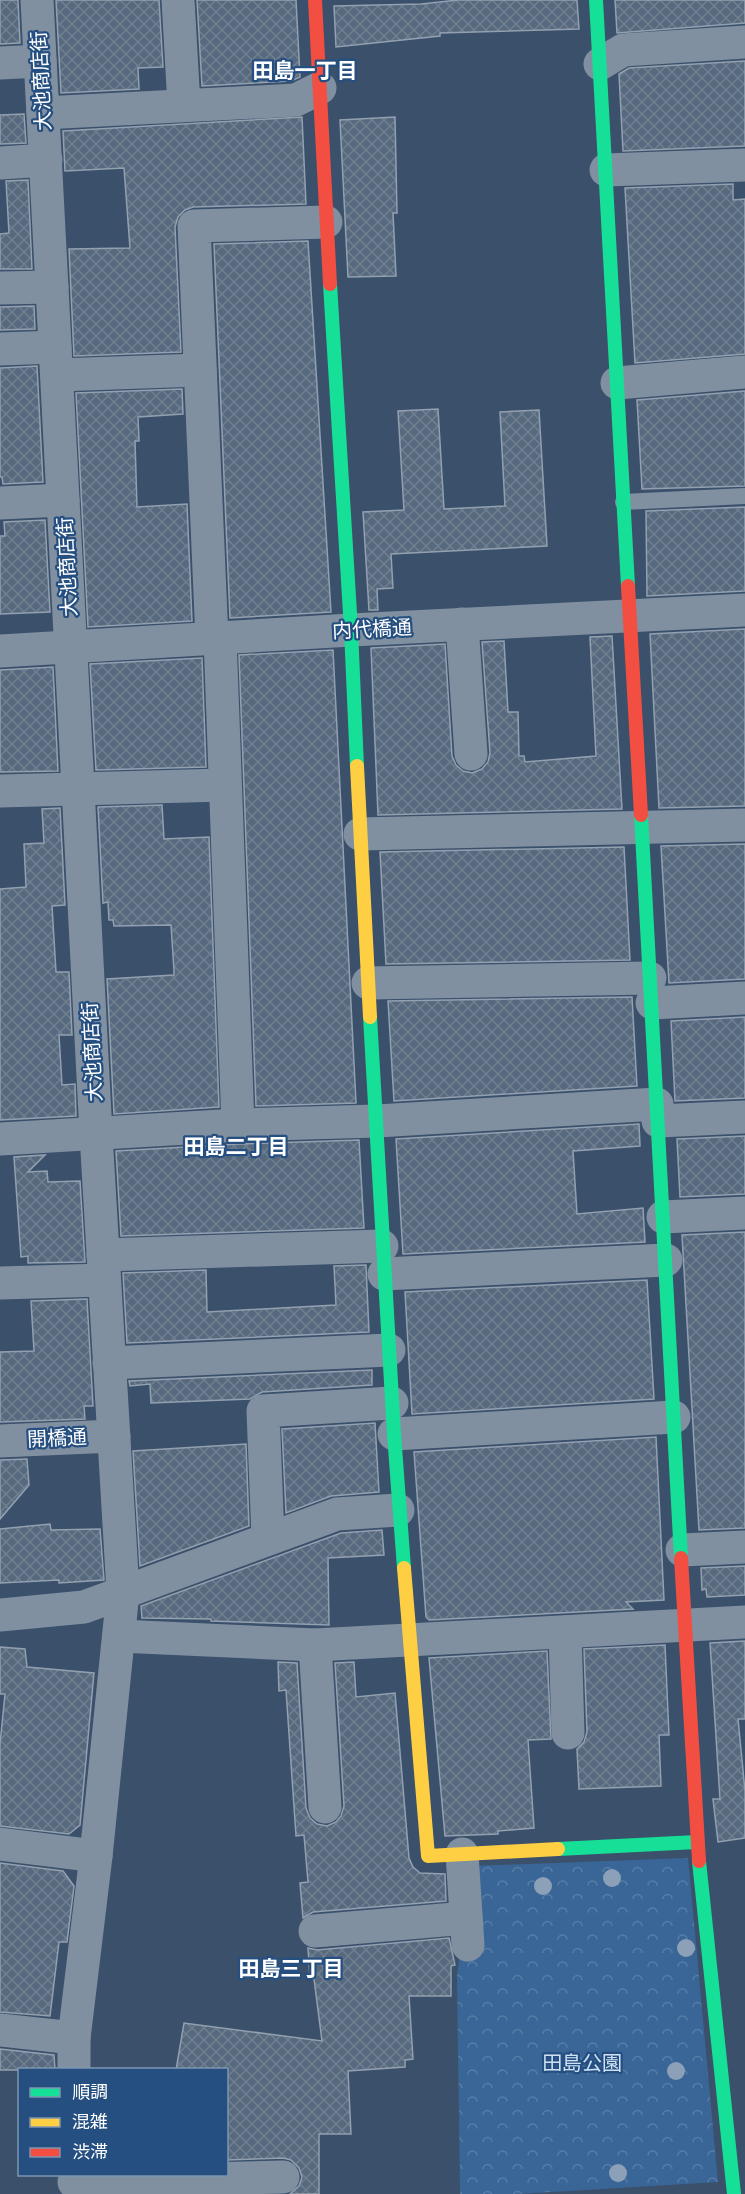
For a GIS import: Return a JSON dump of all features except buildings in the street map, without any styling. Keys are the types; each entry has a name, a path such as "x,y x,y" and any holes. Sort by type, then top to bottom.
{"street":[{"name":"大池商店街","path":"37,0 96,1134 123,1592 74,2054"},
{"path":"178,0 184,105"},
{"path":"315,0 398,1510 428,1856 697,1842"},
{"path":"596,0 697,1842 731,2193"},
{"path":"600,64 623,50 745,42"},
{"path":"0,63 40,61"},
{"path":"43,113 296,100 320,88"},
{"path":"0,163 46,160"},
{"path":"606,170 745,165"},
{"path":"238,1125 225,784 200,370 194,226 326,222"},
{"path":"0,288 52,286"},
{"path":"0,349 56,361 200,370"},
{"path":"617,383 745,372"},
{"path":"0,503 63,500"},
{"name":"内代橋通","path":"0,651 745,610"},
{"path":"462,624 471,754"},
{"path":"0,791 225,784"},
{"path":"360,834 745,825"},
{"path":"368,984 651,991 745,998"},
{"path":"0,1139 238,1125 657,1112 745,1117"},
{"path":"663,1217 745,1213"},
{"path":"0,1283 104,1268 383,1260 666,1260"},
{"path":"109,1363 389,1350"},
{"path":"268,1538 263,1411 393,1418 674,1417"},
{"name":"開橋通","path":"0,1441 114,1436"},
{"path":"0,1615 84,1607 337,1514 398,1510"},
{"path":"682,1550 745,1547"},
{"path":"119,1636 315,1645 745,1622"},
{"path":"565,1632 568,1733"},
{"path":"315,1645 325,1807"},
{"path":"0,1844 96,1856"},
{"path":"315,1931 467,1932 462,1854"},
{"path":"0,2030 74,2054"},
{"path":"74,2183 283,2177"}],"lane":[{"path":"623,502 745,496"}],"green space":[{"name":"田島公園","path":"688,1858 718,2182 518,2194 460,2194 457,1975 473,1866"}],"traffic: fast":[{"path":"596,0 628,586"},
{"path":"330,284 357,766"},
{"path":"641,815 681,1558"},
{"path":"370,1017 404,1568"},
{"path":"558,1849 697,1842"},
{"path":"699,1861 734,2194"}],"traffic: slow":[{"path":"357,766 370,1017"},
{"path":"404,1568 428,1856 558,1849"}],"traffic: jam":[{"path":"315,0 330,284"},
{"path":"628,586 641,815"},
{"path":"681,1558 699,1861"}],"district":[{"name":"田島一丁目","path":"305,71"},
{"name":"田島二丁目","path":"236,1147"},
{"name":"田島三丁目","path":"291,1969"}]}
